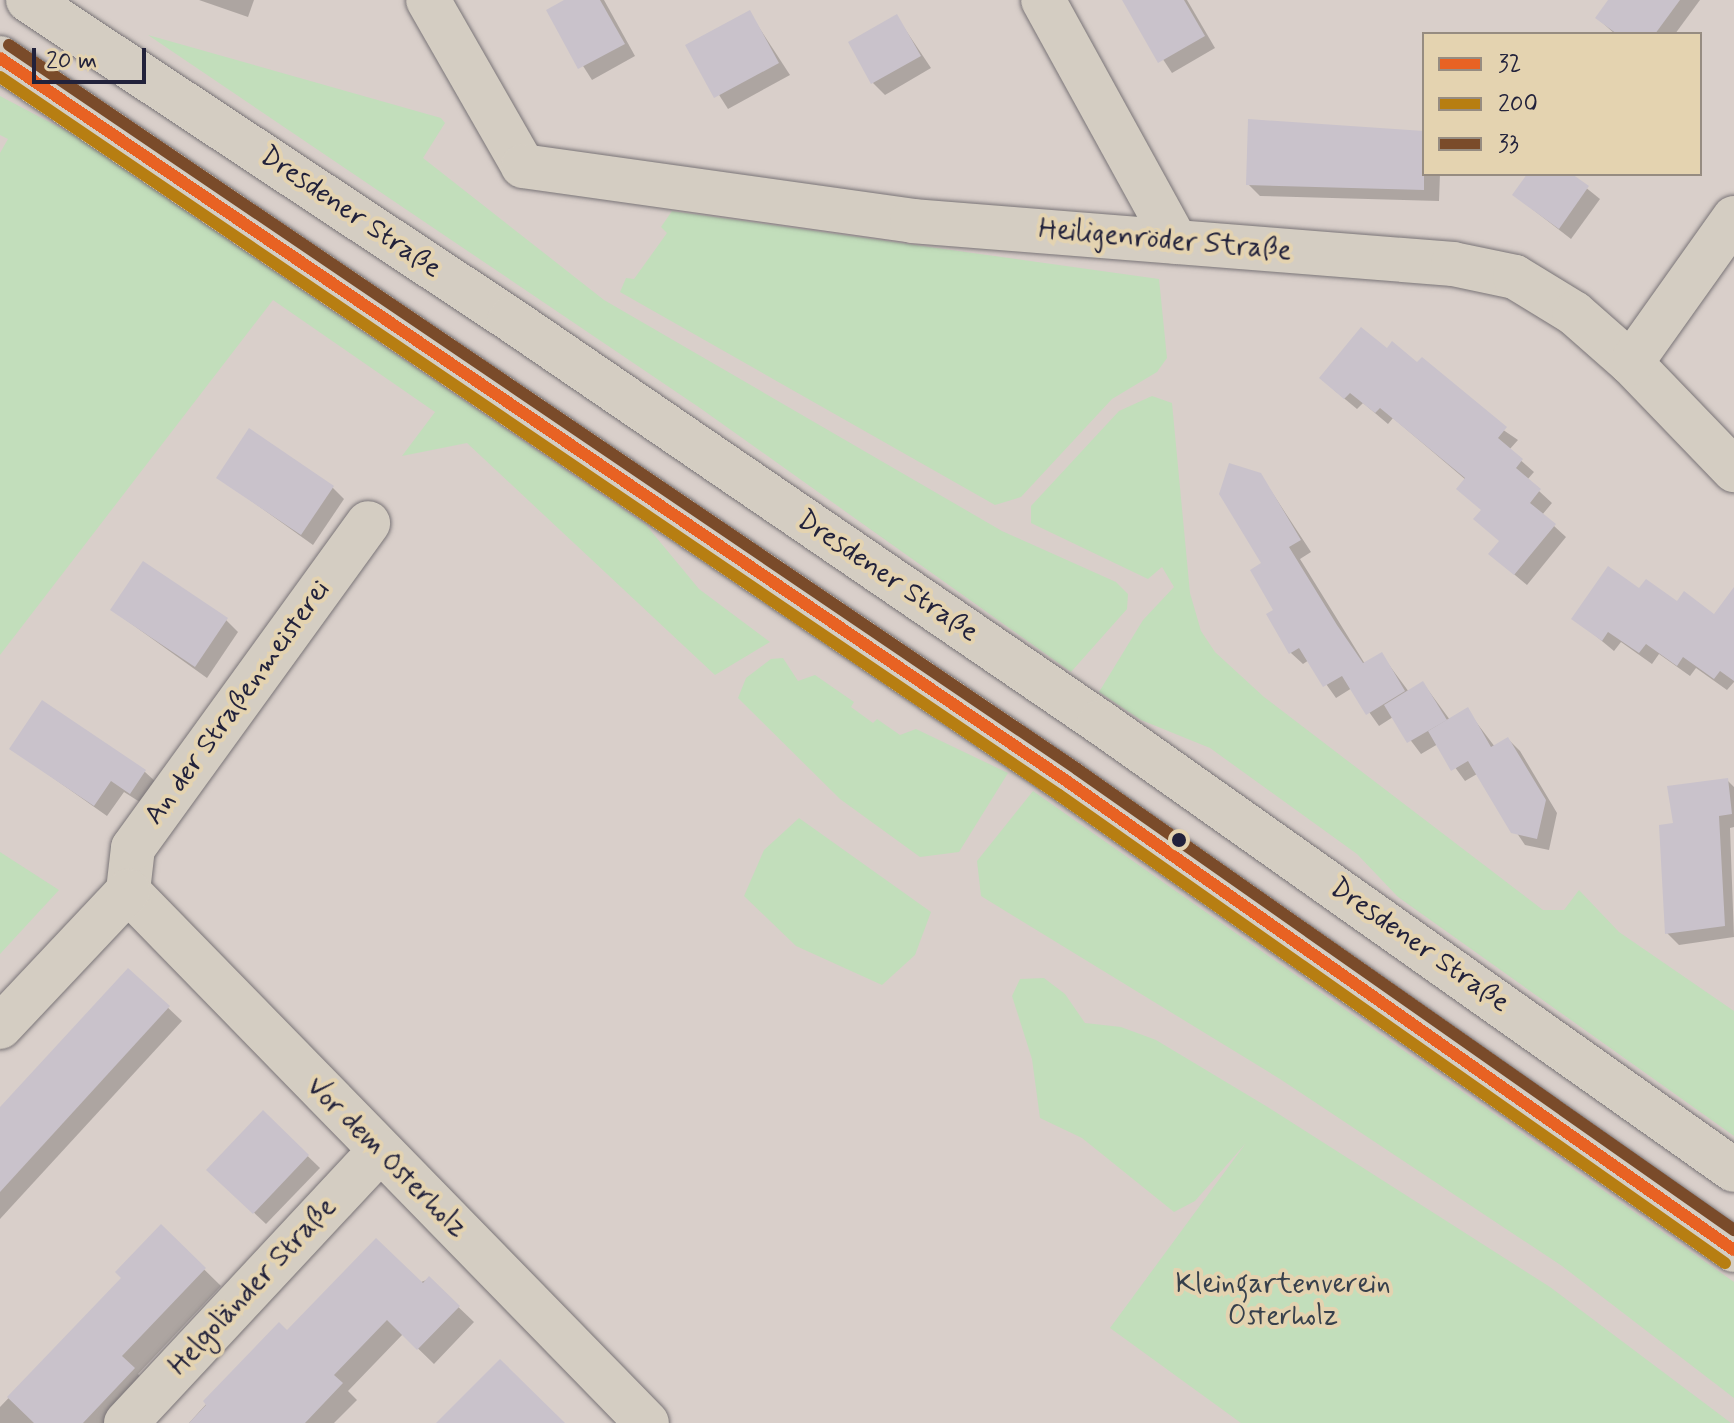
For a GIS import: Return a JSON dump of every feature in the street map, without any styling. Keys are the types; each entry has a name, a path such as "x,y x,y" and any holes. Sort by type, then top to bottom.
{"main road":[{"name":"Dresdener Straße","path":"28,0 510,319 1100,722 1734,1170"},
{"name":"Heiligenröder Straße","path":"428,0 523,166 912,221 1453,264 1515,277 1574,313 1631,363 1734,470"},
{"path":"1043,0 1176,242"},
{"path":"0,58 1068,782 1734,1250"},
{"path":"1631,363 1734,222"},
{"name":"An der Straßenmeisterei","path":"128,891 133,848 368,523"},
{"path":"0,1027 128,891"},
{"name":"Vor dem Osterholz","path":"128,891 647,1423"},
{"name":"Helgoländer Straße","path":"126,1423 380,1151"}],"green space":[{"path":"148,35 441,118 445,123 423,158 604,300 1002,531 1116,582 1128,594 1127,609 1071,672 700,408"},
{"path":"0,96 74,135 646,525 699,589 770,642 715,675 467,443 402,456 435,412 273,300 0,655 0,153 8,139 0,135"},
{"path":"672,211 1159,279 1167,358 1157,372 1112,399 1021,497 995,505 620,292 626,278 634,279 667,233 661,227"},
{"path":"1152,396 1172,403 1190,593 1201,631 1215,652 1264,697 1543,910 1564,910 1579,890 1619,932 1734,1011 1734,1136 1398,897 1357,854 1210,748 1141,720 1099,692 1143,620 1174,587 1162,567 1148,579 1031,523 1031,506 1119,411"},
{"path":"783,658 798,681 815,675 854,702 851,707 873,723 877,719 900,735 916,729 1008,773 959,852 920,857 840,799 738,698 746,678 771,659"},
{"path":"1033,791 1734,1282 1734,1398 1562,1266 1280,1079 981,896 977,861"},
{"path":"799,818 931,912 915,955 882,985 796,946 744,896 764,850"},
{"path":"0,852 59,890 0,954"},
{"name":"Kleingartenverein Osterholz","path":"1044,978 1065,994 1085,1023 1121,1027 1156,1040 1266,1106 1550,1287 1731,1423 1241,1423 1110,1328 1246,1143 1195,1201 1174,1212 1082,1138 1040,1118 1032,1059 1012,996 1020,979"}],"building":[{"path":"564,0 600,0 625,44 578,69 546,10"},
{"path":"1122,0 1184,0 1205,36 1158,63"},
{"path":"1608,0 1680,0 1656,32 1614,32 1595,18"},
{"path":"750,10 779,63 714,98 685,45"},
{"path":"897,14 921,56 871,84 848,42"},
{"path":"1248,119 1422,131 1424,190 1246,185"},
{"path":"1526,176 1575,176 1589,186 1559,229 1512,195"},
{"path":"1361,327 1387,348 1392,341 1417,362 1422,357 1507,427 1498,438 1523,459 1516,468 1541,489 1530,503 1556,524 1514,575 1488,554 1499,541 1473,519 1481,510 1456,489 1465,478 1380,408 1375,413 1350,393 1344,399 1319,378"},
{"path":"249,428 334,486 301,535 216,478"},
{"path":"1229,463 1261,473 1301,540 1289,547 1337,625 1363,663 1382,652 1405,691 1366,715 1342,676 1323,687 1299,648 1289,654 1266,614 1273,610 1250,570 1261,563 1219,494"},
{"path":"143,561 228,618 195,667 110,610"},
{"path":"1608,566 1639,588 1646,579 1677,601 1684,591 1714,614 1734,587 1734,681 1720,671 1714,679 1683,657 1677,666 1646,644 1639,653 1608,632 1602,641 1571,619"},
{"path":"1423,681 1447,720 1407,743 1384,705"},
{"path":"42,700 146,770 130,794 111,781 94,806 9,749"},
{"path":"1468,707 1491,747 1508,737 1546,800 1537,839 1511,833 1468,761 1451,771 1428,731"},
{"path":"1728,778 1732,814 1719,816 1725,926 1665,934 1659,825 1673,823 1667,786"},
{"path":"128,968 170,1006 0,1192 0,1107"},
{"path":"263,1110 309,1155 253,1214 206,1170"},
{"path":"161,1224 206,1268 122,1356 135,1368 83,1423 34,1423 7,1397 121,1278 115,1272"},
{"path":"376,1238 423,1283 429,1276 460,1306 417,1350 387,1320 334,1375 343,1383 305,1423 189,1423 206,1405 203,1401 279,1322 287,1330"},
{"path":"500,1359 565,1423 436,1423"}],"transit line":[{"name":"33","path":"9,45 1077,769 1734,1230"},
{"name":"32","path":"0,58 1068,782 1734,1250"},
{"name":"200","path":"0,77 1059,795 1725,1263"}]}
